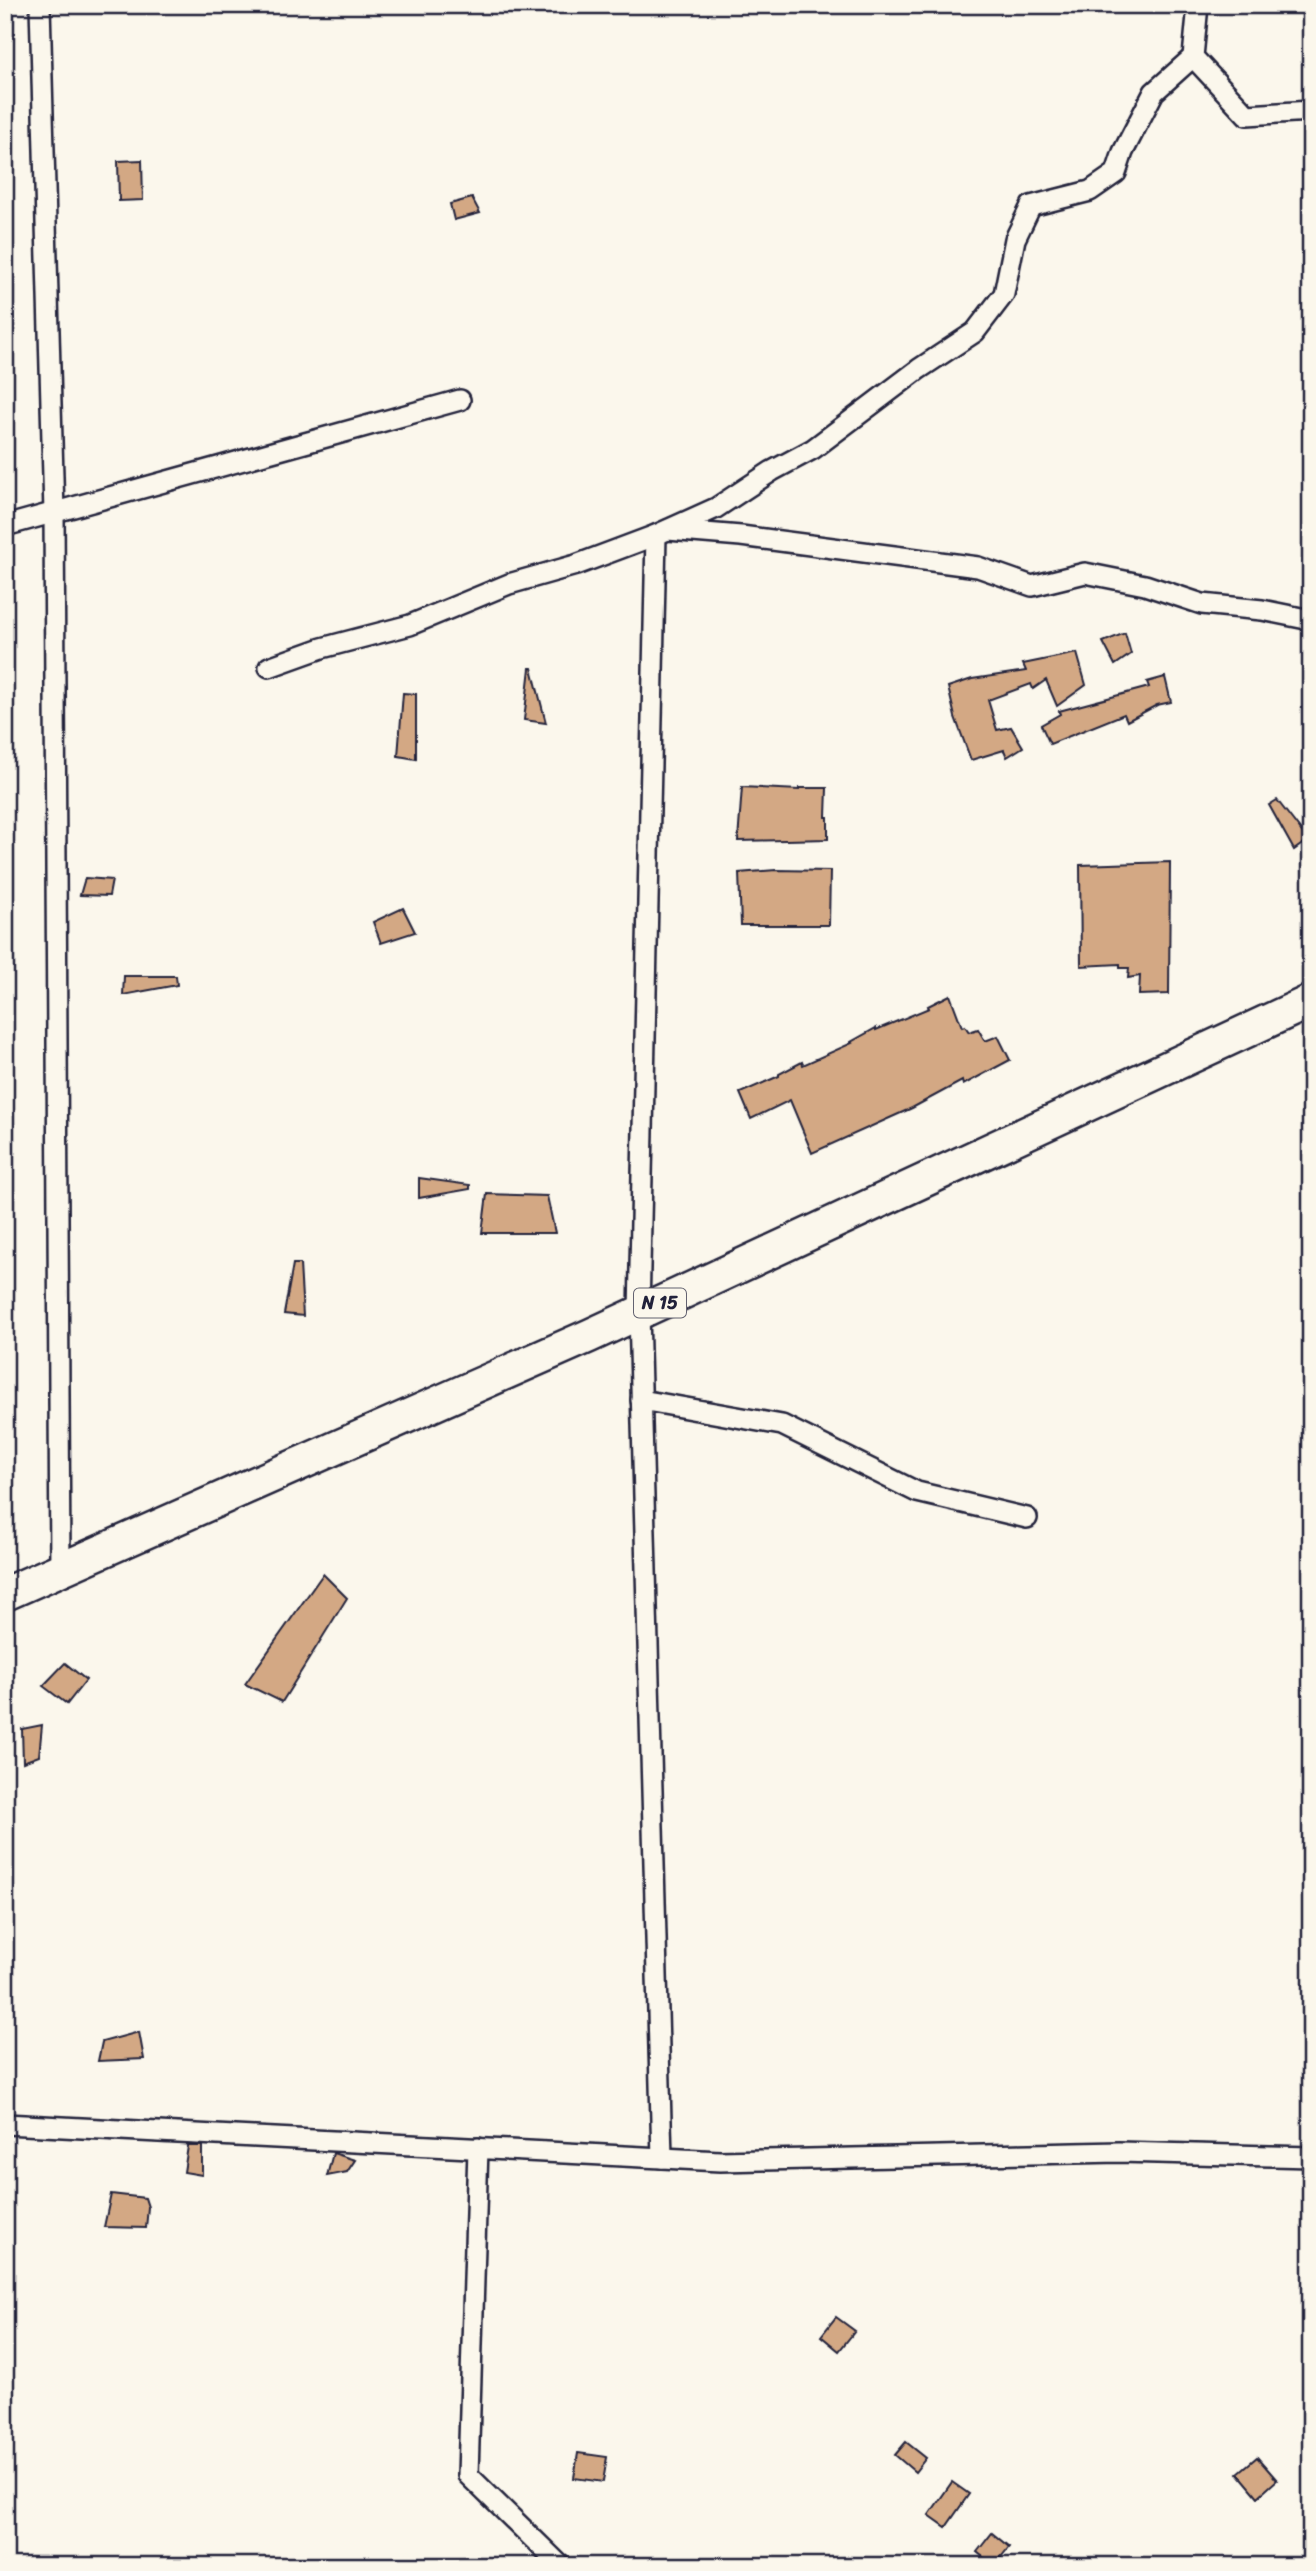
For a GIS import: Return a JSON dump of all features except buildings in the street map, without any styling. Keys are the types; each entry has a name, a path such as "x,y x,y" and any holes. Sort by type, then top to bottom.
{"main road":[{"name":"N 15","path":"5,1594 639,1313 1311,1001"}],"street":[{"path":"40,5 54,513 60,1570"},
{"path":"269,667 323,648 410,625 509,584 576,565 662,533 716,508 772,471 813,449 919,369 975,332 1004,294 1015,239 1031,206 1090,191 1116,173 1154,92 1193,57 1199,5"},
{"path":"1193,57 1247,115 1311,111"},
{"path":"5,526 460,400"},
{"path":"662,533 741,536 978,567 1032,586 1085,573 1145,584 1202,604 1262,610 1311,620"},
{"path":"662,533 639,1313 662,2158"},
{"path":"641,1400 782,1425 917,1492 1027,1518"},
{"path":"5,2124 734,2160 1119,2152 1311,2157"},
{"path":"478,2148 468,2474 561,2566"}]}
